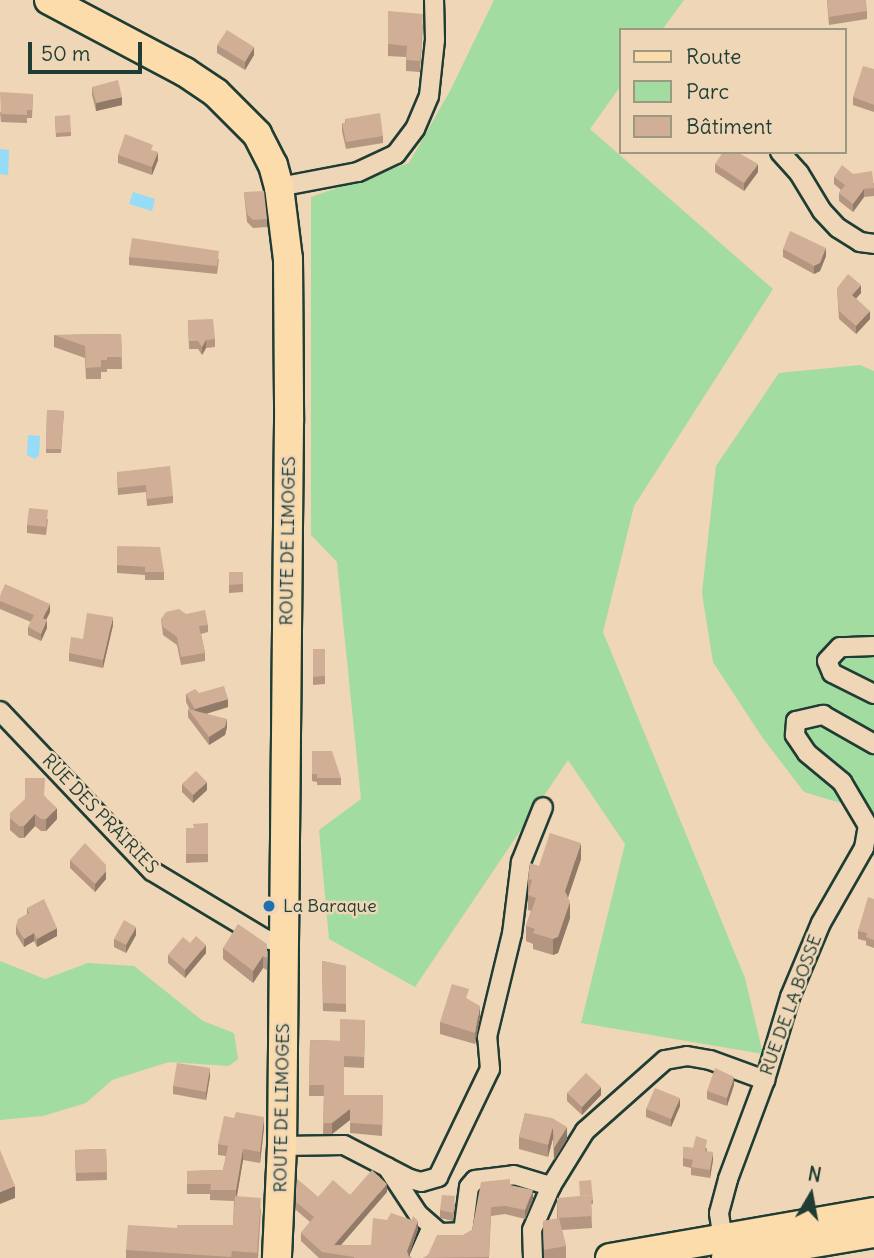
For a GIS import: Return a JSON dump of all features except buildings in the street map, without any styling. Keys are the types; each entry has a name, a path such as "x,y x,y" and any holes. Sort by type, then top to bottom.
{"main road":[{"name":"ROUTE DE LIMOGES","path":"49,0 185,72 216,93 257,134 273,165 279,187 288,259 281,1202 287,1258"},
{"path":"711,1250 874,1212"},
{"path":"611,1258 874,1233"}],"street":[{"path":"279,187 358,172 396,154 415,129 429,96 435,40 434,0"},
{"path":"782,154 799,173 822,211 838,228 860,242 874,244"},
{"path":"874,646 841,647 827,662 832,673 874,694"},
{"name":"RUE DES PRAIRIES","path":"0,711 152,871 265,939 284,943"},
{"name":"RUE DE LA BOSSE","path":"711,1250 728,1178 765,1080 790,998 821,923 864,848 868,826 842,782 807,752 795,735 796,721 823,715 874,744"},
{"path":"282,1146 344,1145 421,1182 438,1177 490,1069 487,1037 512,934 521,862 543,807"},
{"path":"533,1258 532,1230 551,1186 585,1130 665,1060 687,1056 710,1060 765,1080"},
{"path":"387,1167 403,1195 440,1233 463,1232 469,1187 481,1177 514,1175 551,1186"},
{"path":"418,1258 432,1227"}],"green space":[{"path":"494,0 684,0 663,28 618,28 618,90 590,129 773,289 634,506 603,632 745,978 763,1054 581,1023 625,844 568,760 415,987 329,939 319,830 361,799 337,562 311,535 311,197 409,163 450,91"},
{"path":"860,365 874,371 874,813 804,792 762,737 713,662 702,593 716,466 779,373"},
{"path":"0,961 45,979 88,963 134,966 203,1021 234,1033 238,1059 229,1066 169,1062 112,1080 86,1103 43,1116 0,1120"}],"water":[{"path":"0,149 9,150 8,175 0,174"},
{"path":"133,192 155,199 152,211 129,204"},
{"path":"28,435 40,436 39,455 35,459 27,455"}],"place":[{"name":"La Baraque","path":"269,906"}]}
